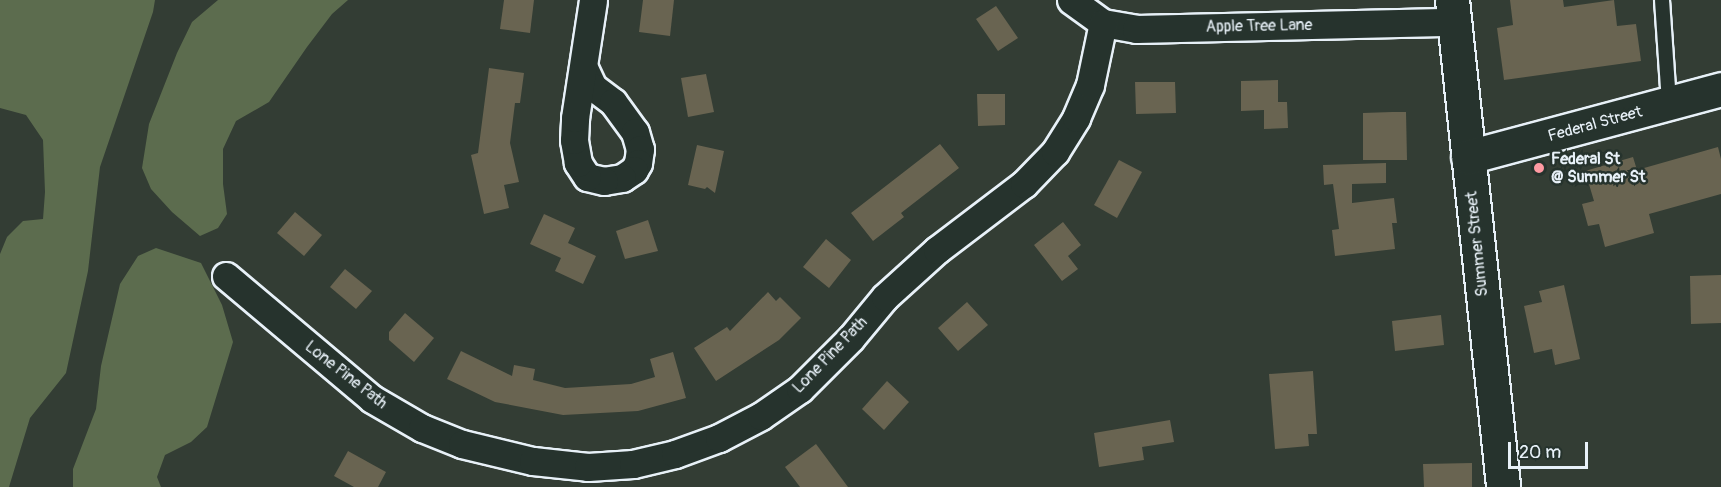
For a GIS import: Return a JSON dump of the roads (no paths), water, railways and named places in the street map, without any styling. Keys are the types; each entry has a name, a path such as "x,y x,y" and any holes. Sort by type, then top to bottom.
{"street":[{"path":"584,68 593,0"},
{"name":"Apple Tree Lane","path":"1071,0 1103,23 1136,29 1453,11"},
{"name":"Summer Street","path":"1453,11 1503,487"},
{"name":"Lone Pine Path","path":"226,276 372,399 422,428 452,440 496,454 588,467 633,464 675,454 730,433 761,416 800,389 851,338 885,297 938,250 1024,184 1055,152 1076,118 1090,85 1103,23"},
{"name":"Federal Street","path":"1468,157 1721,89"}],"lane":[{"path":"1662,0 1669,104"}],"place":[{"name":"Federal St @ Summer St","path":"1539,168"}]}
